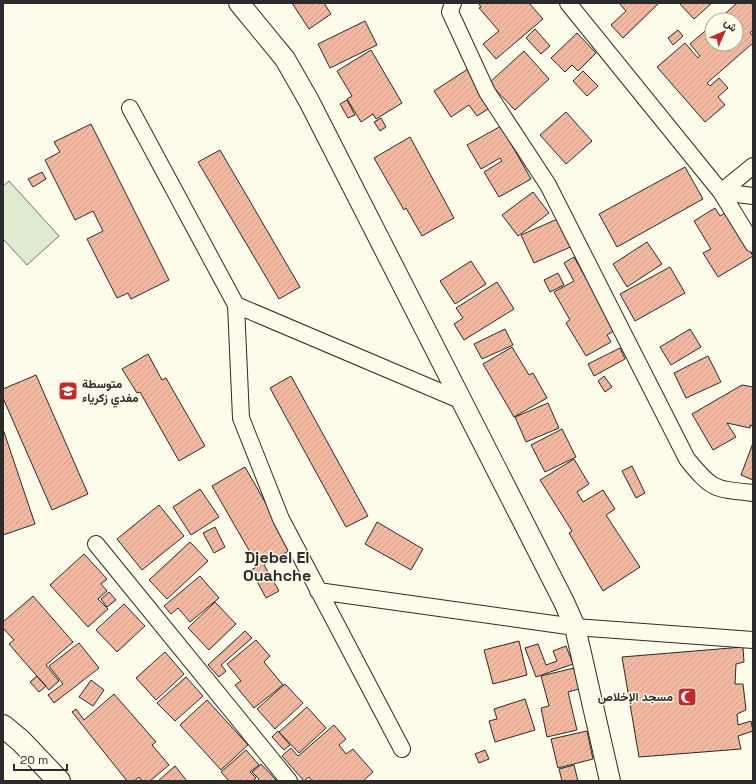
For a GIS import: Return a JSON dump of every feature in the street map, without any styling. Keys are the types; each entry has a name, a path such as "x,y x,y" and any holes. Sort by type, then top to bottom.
{"main road":[{"path":"3,726 21,741 59,781"}],"street":[{"path":"239,3 285,59 309,101 542,556 575,627 610,781"},
{"path":"453,3 450,12 487,92 548,185 687,459 704,481 719,489 753,493"},
{"path":"568,3 721,192 753,244"},
{"path":"130,108 236,306 242,418 281,519 402,749"},
{"path":"721,192 753,166"},
{"path":"721,192 753,196"},
{"path":"236,306 462,401"},
{"path":"96,544 289,781"},
{"path":"318,591 575,627 753,640"}],"green space":[{"path":"9,181 59,236 27,265 3,239 3,186"}],"building":[{"path":"292,3 324,3 331,14 309,29"},
{"path":"478,3 529,3 543,19 496,59 483,44 499,31 479,8 481,7"},
{"path":"619,3 659,3 623,38 611,25 626,11"},
{"path":"679,3 712,3 694,19"},
{"path":"737,3 753,3 753,30 750,33 753,36 753,43 744,51 744,12 727,12"},
{"path":"365,21 377,45 330,68 318,44"},
{"path":"535,29 550,46 541,54 526,38"},
{"path":"678,30 683,36 673,45 668,38"},
{"path":"704,32 704,52 743,52 707,83 710,86 719,78 728,88 718,97 725,105 705,122 657,67 685,43 698,58 700,56 690,44"},
{"path":"577,33 596,53 578,71 572,65 565,72 551,58"},
{"path":"371,50 402,103 376,119 373,114 361,122 347,99 352,96 337,71"},
{"path":"524,51 549,79 515,110 489,83"},
{"path":"468,69 493,106 477,116 469,105 451,117 434,91"},
{"path":"583,71 598,86 587,96 573,81"},
{"path":"347,100 355,115 348,118 340,104"},
{"path":"566,112 592,141 566,164 540,135"},
{"path":"381,118 386,127 380,131 374,122"},
{"path":"91,124 169,280 131,299 128,293 117,298 87,239 103,231 93,211 75,220 45,160 60,152 54,142"},
{"path":"501,126 531,179 499,197 484,172 502,161 500,158 481,169 467,145"},
{"path":"410,137 454,218 422,236 406,208 404,210 374,158"},
{"path":"220,150 300,287 279,299 198,162"},
{"path":"685,167 703,199 617,247 599,214"},
{"path":"42,172 46,179 33,187 28,179"},
{"path":"533,192 549,213 518,236 502,215"},
{"path":"715,208 720,216 727,212 753,256 718,277 703,253 711,249 694,221"},
{"path":"562,217 575,245 534,263 521,235"},
{"path":"647,242 662,264 627,287 613,264"},
{"path":"574,257 615,330 607,335 611,342 586,356 566,323 570,320 554,292 574,281 564,263"},
{"path":"471,261 486,284 455,304 440,281"},
{"path":"670,267 685,293 635,321 620,294"},
{"path":"558,273 564,285 550,292 544,280"},
{"path":"497,282 514,309 464,340 454,324 463,318 456,308"},
{"path":"505,329 513,345 482,359 474,344"},
{"path":"690,329 701,347 671,365 660,347"},
{"path":"512,347 529,375 533,373 547,398 514,417 483,364"},
{"path":"620,348 625,359 594,376 588,364"},
{"path":"148,354 162,380 166,378 205,446 179,461 140,392 137,393 122,369"},
{"path":"708,356 721,382 686,398 674,373"},
{"path":"36,375 88,494 52,510 3,398 3,389"},
{"path":"291,376 368,516 346,527 270,388"},
{"path":"604,376 612,387 605,392 598,381"},
{"path":"742,385 753,387 753,426 750,425 750,428 727,423 736,437 713,450 692,414"},
{"path":"548,403 559,428 526,442 515,417"},
{"path":"3,429 35,524 3,535"},
{"path":"562,429 576,457 545,472 531,445"},
{"path":"753,443 753,480 741,475"},
{"path":"574,459 589,484 577,492 583,502 603,490 615,509 606,515 640,567 603,591 569,533 572,531 540,480"},
{"path":"632,466 645,493 636,498 622,471"},
{"path":"245,467 292,549 264,565 279,591 266,598 251,570 258,566 212,486"},
{"path":"200,489 219,517 191,535 173,507"},
{"path":"159,505 184,536 142,570 117,539"},
{"path":"377,522 423,549 411,570 365,544"},
{"path":"215,527 225,547 214,553 203,533"},
{"path":"190,542 208,561 167,599 149,580"},
{"path":"84,554 107,579 101,584 107,591 98,599 108,609 88,627 50,585"},
{"path":"200,576 219,598 190,622 178,608 171,614 164,606"},
{"path":"109,592 116,600 107,607 101,599"},
{"path":"33,596 73,642 46,665 59,681 49,690 9,644 14,640 3,628 3,622"},
{"path":"215,602 236,624 209,650 188,628"},
{"path":"124,604 145,626 117,652 96,630"},
{"path":"245,631 252,638 221,665 226,671 219,677 208,665"},
{"path":"256,640 270,656 264,662 283,685 254,708 235,685 241,681 227,664"},
{"path":"519,641 527,675 493,684 484,650"},
{"path":"79,643 99,668 54,703 48,695 63,684 49,666"},
{"path":"538,644 546,665 557,661 553,651 566,646 573,664 536,677 525,648"},
{"name":"مسجد الإخلاص","path":"743,647 744,662 736,664 735,684 743,684 746,710 737,714 738,725 751,721 753,731 738,736 741,749 639,757 622,657"},
{"path":"165,652 184,674 156,700 136,678"},
{"path":"574,668 579,689 568,692 577,730 547,737 541,708 549,706 541,676"},
{"path":"37,676 46,686 39,692 30,682"},
{"path":"186,677 203,696 175,721 157,703"},
{"path":"91,680 104,690 93,706 79,697"},
{"path":"285,684 303,703 275,729 257,709"},
{"path":"114,694 156,742 152,745 169,765 150,781 142,781 139,777 134,781 127,781 72,712 76,709 84,720"},
{"path":"525,699 535,730 495,742 489,721 497,719 494,709"},
{"path":"207,700 248,745 221,770 180,725"},
{"path":"307,707 326,728 299,753 279,732"},
{"path":"334,725 346,739 339,745 346,754 353,749 373,772 363,781 312,781 309,777 304,781 282,756 291,748 298,756"},
{"path":"278,731 290,745 284,750 272,737"},
{"path":"587,731 593,759 558,768 551,739"},
{"path":"246,750 259,765 250,772 256,778 253,781 229,781 221,772"},
{"path":"485,750 489,759 479,763 475,754"},
{"path":"261,764 277,781 257,781 259,779 252,772"},
{"path":"574,765 578,781 562,781 559,769"},
{"path":"175,766 187,781 158,781"}],"place":[{"name":"متوسطة مفدي زكرياء","path":"68,391"},
{"name":"مسجد الإخلاص","path":"687,697"}],"district":[{"name":"Djebel El Ouahche","path":"277,566"}]}
